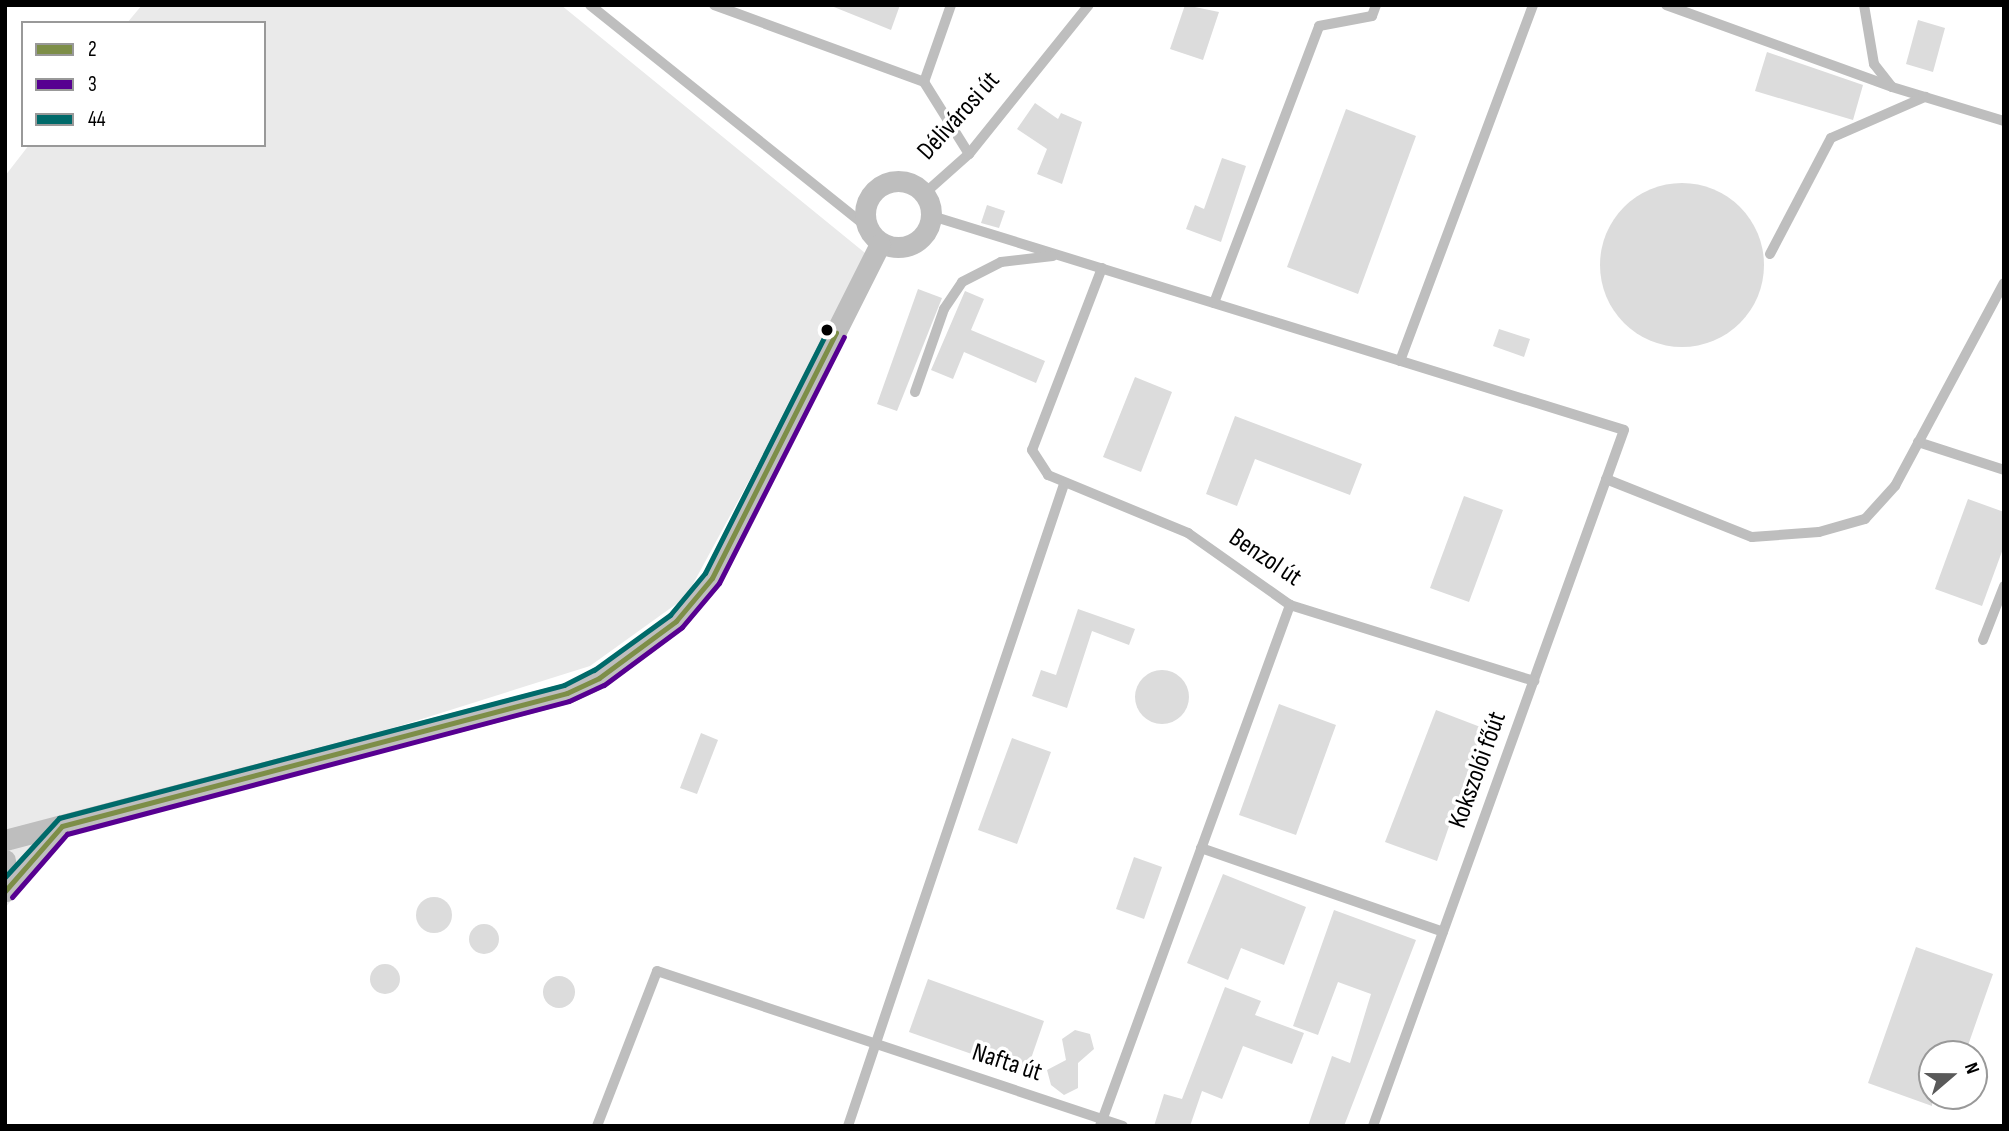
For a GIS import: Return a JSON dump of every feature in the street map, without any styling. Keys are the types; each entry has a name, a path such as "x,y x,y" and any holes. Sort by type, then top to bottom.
{"street":[{"path":"925,193 905,180 882,183 866,201 865,225 880,244 903,248 923,237 932,216"},
{"name":"Délivárosi út","path":"925,193 932,216"},
{"path":"5,840 567,693 647,645 712,578 880,244"},
{"path":"5,891 62,826"},
{"path":"5,860 5,891"}],"lane":[{"path":"590,5 865,225"},
{"path":"714,5 745,11 924,82 969,154"},
{"path":"924,82 951,5"},
{"name":"Délivárosi út","path":"925,193 969,154 1088,5"},
{"path":"1213,303 1319,26 1372,16 1376,5"},
{"path":"932,216 1400,361 1532,5"},
{"path":"1666,5 1892,86 2004,121"},
{"path":"1864,5 1874,64 1892,86"},
{"path":"1770,254 1831,138 1925,97"},
{"path":"915,392 944,309 962,282 1001,262 1059,255"},
{"name":"Benzol út","path":"1102,268 1032,450 1048,475 1064,484 1188,533 1290,605 1534,681"},
{"path":"1606,479 1752,537 1819,532 1865,519 1895,486 2004,283"},
{"name":"Kokszolói főút","path":"1373,1126 1624,430 1400,361"},
{"path":"1918,442 2004,470"},
{"path":"848,1126 1064,484"},
{"path":"1983,640 2004,586"},
{"path":"1102,1122 1290,605"},
{"path":"1201,848 1443,932"},
{"name":"Nafta út","path":"597,1126 657,971 1102,1122 1123,1126"}],"shaded area":[{"path":"142,5 561,5 870,257 686,597 590,666 69,830 5,908 5,176 27,147 266,147 266,21 129,21"}],"building":[{"path":"829,5 900,5 891,30"},
{"path":"1185,5 1219,12 1203,60 1170,49"},
{"path":"1918,20 1945,28 1933,72 1906,64"},
{"path":"1767,52 1863,85 1853,120 1755,91"},
{"path":"1035,103 1058,119 1061,113 1082,122 1062,184 1037,174 1047,149 1017,129"},
{"path":"1346,109 1416,136 1358,294 1287,267"},
{"path":"1222,158 1246,166 1221,242 1186,229 1195,205 1204,209"},
{"path":"1682,183 1713,190 1740,207 1757,234 1764,265 1757,296 1740,323 1713,340 1682,347 1651,340 1624,323 1607,296 1600,265 1607,234 1624,207 1651,190"},
{"path":"987,205 1005,211 999,228 981,223"},
{"path":"918,289 942,298 897,411 877,404"},
{"path":"965,291 984,299 971,330 1045,361 1036,383 964,352 953,379 931,370"},
{"path":"1499,329 1530,339 1524,357 1493,346"},
{"path":"1135,377 1172,392 1141,472 1103,457"},
{"path":"1235,416 1362,464 1350,495 1255,459 1237,506 1206,494"},
{"path":"1464,496 1503,510 1469,602 1430,588"},
{"path":"1968,499 2004,512 2004,546 1982,606 1935,589"},
{"path":"1078,609 1135,629 1129,645 1092,631 1067,708 1032,696 1041,670 1056,675"},
{"path":"1162,670 1181,678 1189,697 1181,716 1162,724 1143,716 1135,697 1143,678"},
{"path":"1279,704 1336,725 1296,835 1239,815"},
{"path":"1436,710 1483,728 1437,861 1385,842"},
{"path":"701,733 718,740 697,794 680,788"},
{"path":"1012,738 1051,752 1017,844 978,830"},
{"path":"1134,857 1162,867 1144,919 1116,909"},
{"path":"1223,874 1306,907 1284,965 1241,948 1228,980 1187,963"},
{"path":"434,897 447,902 452,915 447,928 434,933 421,928 416,915 421,902"},
{"path":"1334,910 1416,940 1344,1126 1308,1126 1332,1056 1350,1063 1371,994 1338,982 1318,1035 1293,1026"},
{"path":"484,924 495,928 499,939 495,950 484,954 473,950 469,939 473,928"},
{"path":"1916,947 1993,974 1970,1040 1918,1040 1918,1101 1868,1083"},
{"path":"385,964 396,968 400,979 396,990 385,994 374,990 370,979 374,968"},
{"path":"559,976 570,981 575,992 570,1003 559,1008 548,1003 543,992 548,981"},
{"path":"928,979 1044,1021 1026,1073 909,1032"},
{"path":"1225,987 1261,1001 1255,1015 1304,1033 1292,1064 1243,1046 1222,1099 1202,1091 1190,1126 1154,1126 1164,1094 1182,1099"},
{"path":"1075,1030 1090,1034 1094,1049 1078,1063 1078,1088 1064,1095 1051,1085 1047,1070 1066,1060 1062,1039"}],"transit line":[{"name":"44","path":"5,877 59,818 564,685 594,670 670,615 705,573 828,329"},
{"name":"2","path":"5,891 62,826 567,693 599,678 676,621 712,578 836,333"},
{"name":"3","path":"12,897 67,834 569,701 604,685 682,627 719,583 844,337"}]}
